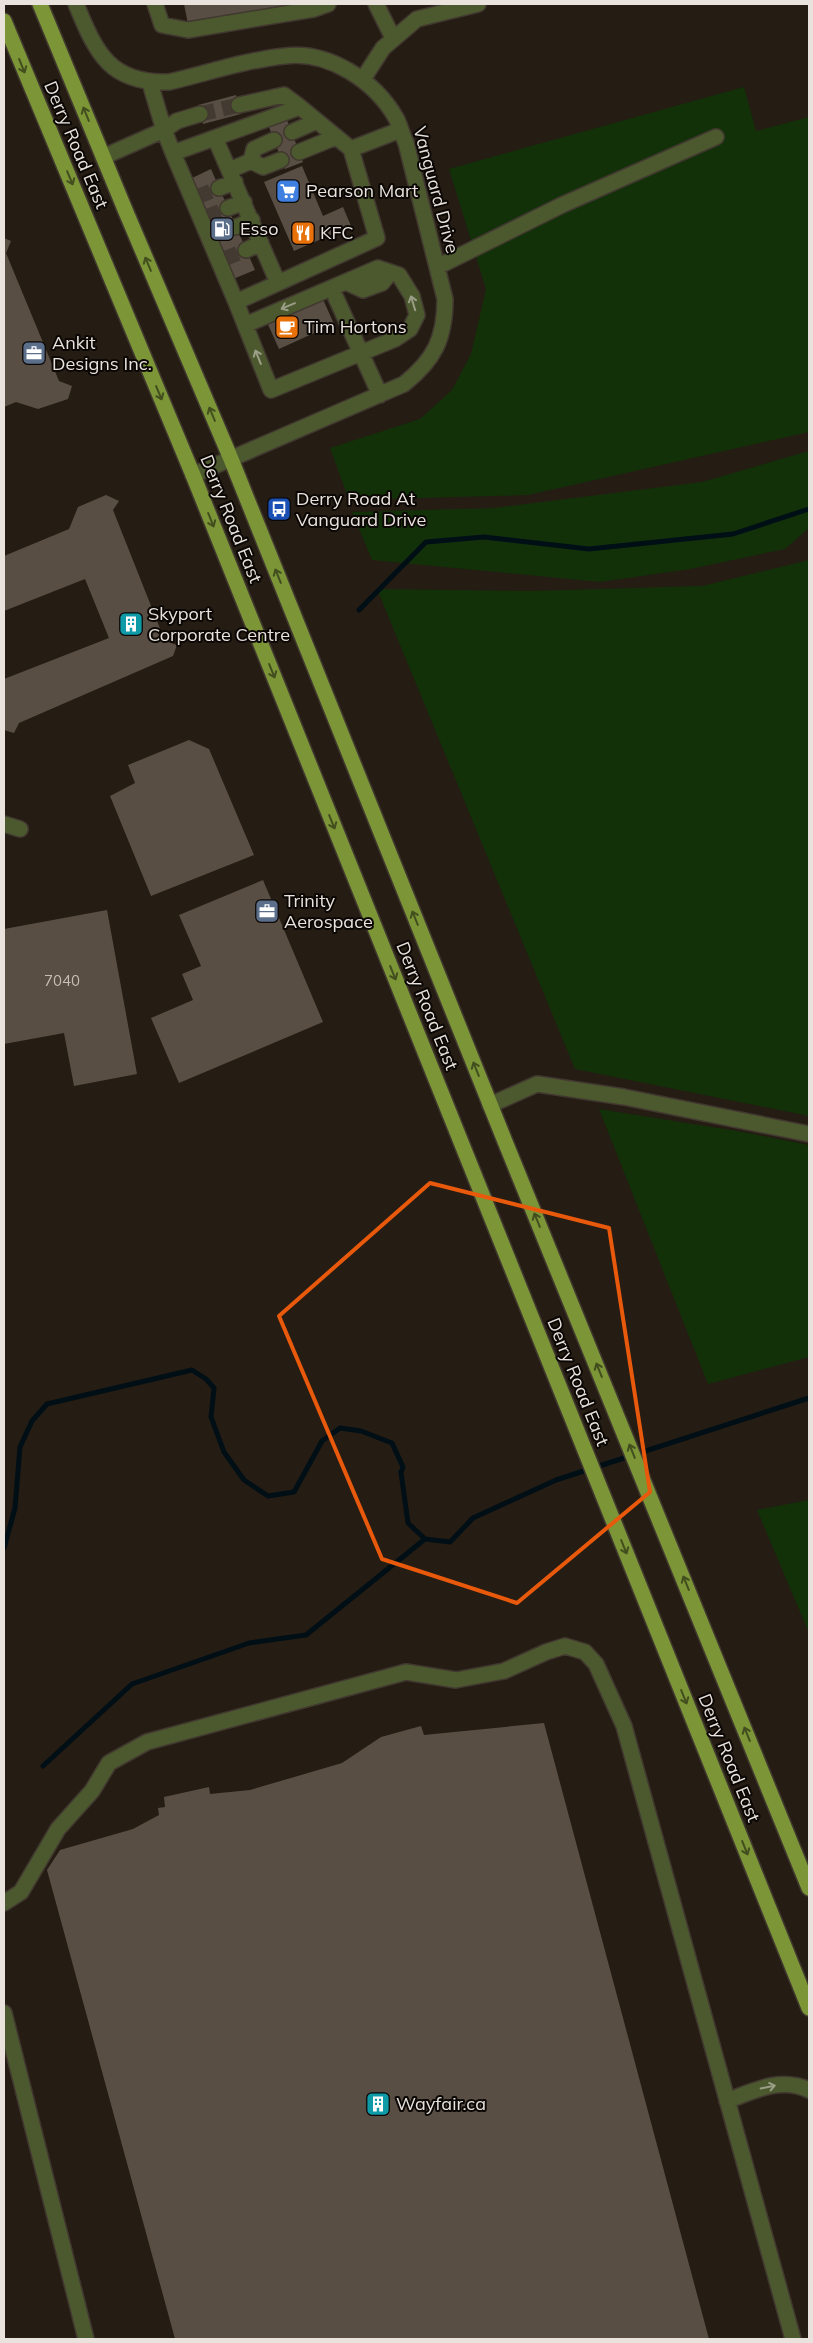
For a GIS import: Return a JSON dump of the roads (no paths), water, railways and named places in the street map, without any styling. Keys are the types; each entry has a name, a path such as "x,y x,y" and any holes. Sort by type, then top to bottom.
{"main road":[{"name":"Derry Road East","path":"40,4 231,458 490,1105 647,1486 809,1888"},
{"name":"Derry Road East","path":"4,21 193,475 809,2008"}],"street":[{"name":"Vanguard Drive","path":"76,4 99,52 111,65 127,77 150,83 169,82 286,55 308,56 335,65 363,79 383,100 396,118 406,142 445,300 445,322 438,345 422,369 404,384 193,475"},
{"path":"155,4 162,25 188,30 314,9 328,4"},
{"path":"376,4 393,38"},
{"path":"363,79 383,48 416,19 478,4"},
{"path":"150,83 173,153 212,237 236,302 245,325 271,390 395,339 410,330 417,315 412,296 399,275 378,268 245,325"},
{"path":"236,302 377,238 351,149 284,95 239,105"},
{"path":"173,153 300,107"},
{"path":"103,157 164,130 177,121 200,114"},
{"path":"292,132 317,121"},
{"path":"351,149 400,130"},
{"path":"300,152 336,137"},
{"path":"437,267 562,205 716,137"},
{"path":"216,138 278,283"},
{"path":"220,188 251,161 254,149 274,140"},
{"path":"251,161 263,167 281,160"},
{"path":"228,208 244,202"},
{"path":"236,227 252,220"},
{"path":"246,250 261,243"},
{"path":"336,298 380,395"},
{"path":"4,824 20,829"},
{"path":"490,1105 537,1084 624,1097 809,1134"},
{"path":"4,1903 21,1892 58,1829 92,1791 109,1763 147,1742 406,1672 456,1680 504,1671 546,1652 565,1646 585,1652 596,1664 624,1726 793,2339"},
{"path":"4,2013 86,2339"},
{"path":"727,2100 767,2085 796,2084 809,2090"}],"waterway":[{"path":"359,610 426,542 484,537 589,549 733,534 809,509"},
{"path":"4,1548 15,1508 20,1447 32,1421 47,1404 192,1370 206,1379 214,1388 211,1417 224,1452 244,1480 268,1496 294,1492 322,1441 340,1428 361,1431 392,1443 403,1467 401,1472 408,1523 425,1539 450,1542 473,1518 556,1480 809,1398"},
{"path":"43,1766 132,1684 249,1643 306,1635 425,1539"}],"tunnel":[{"path":"200,114 239,105"},
{"path":"197,197 219,188"},
{"path":"206,217 228,208"},
{"path":"214,236 236,227"},
{"path":"224,259 246,250"}],"place":[{"name":"Pearson Mart","path":"288,191"},
{"name":"Esso","path":"222,229"},
{"name":"KFC","path":"303,233"},
{"name":"Tim Hortons","path":"287,327"},
{"name":"Ankit Designs Inc.","path":"34,353"},
{"name":"Derry Road At Vanguard Drive","path":"279,509"},
{"name":"Skyport Corporate Centre","path":"131,624"},
{"name":"Trinity Aerospace","path":"267,911"},
{"name":"Wayfair.ca","path":"378,2104"}]}
